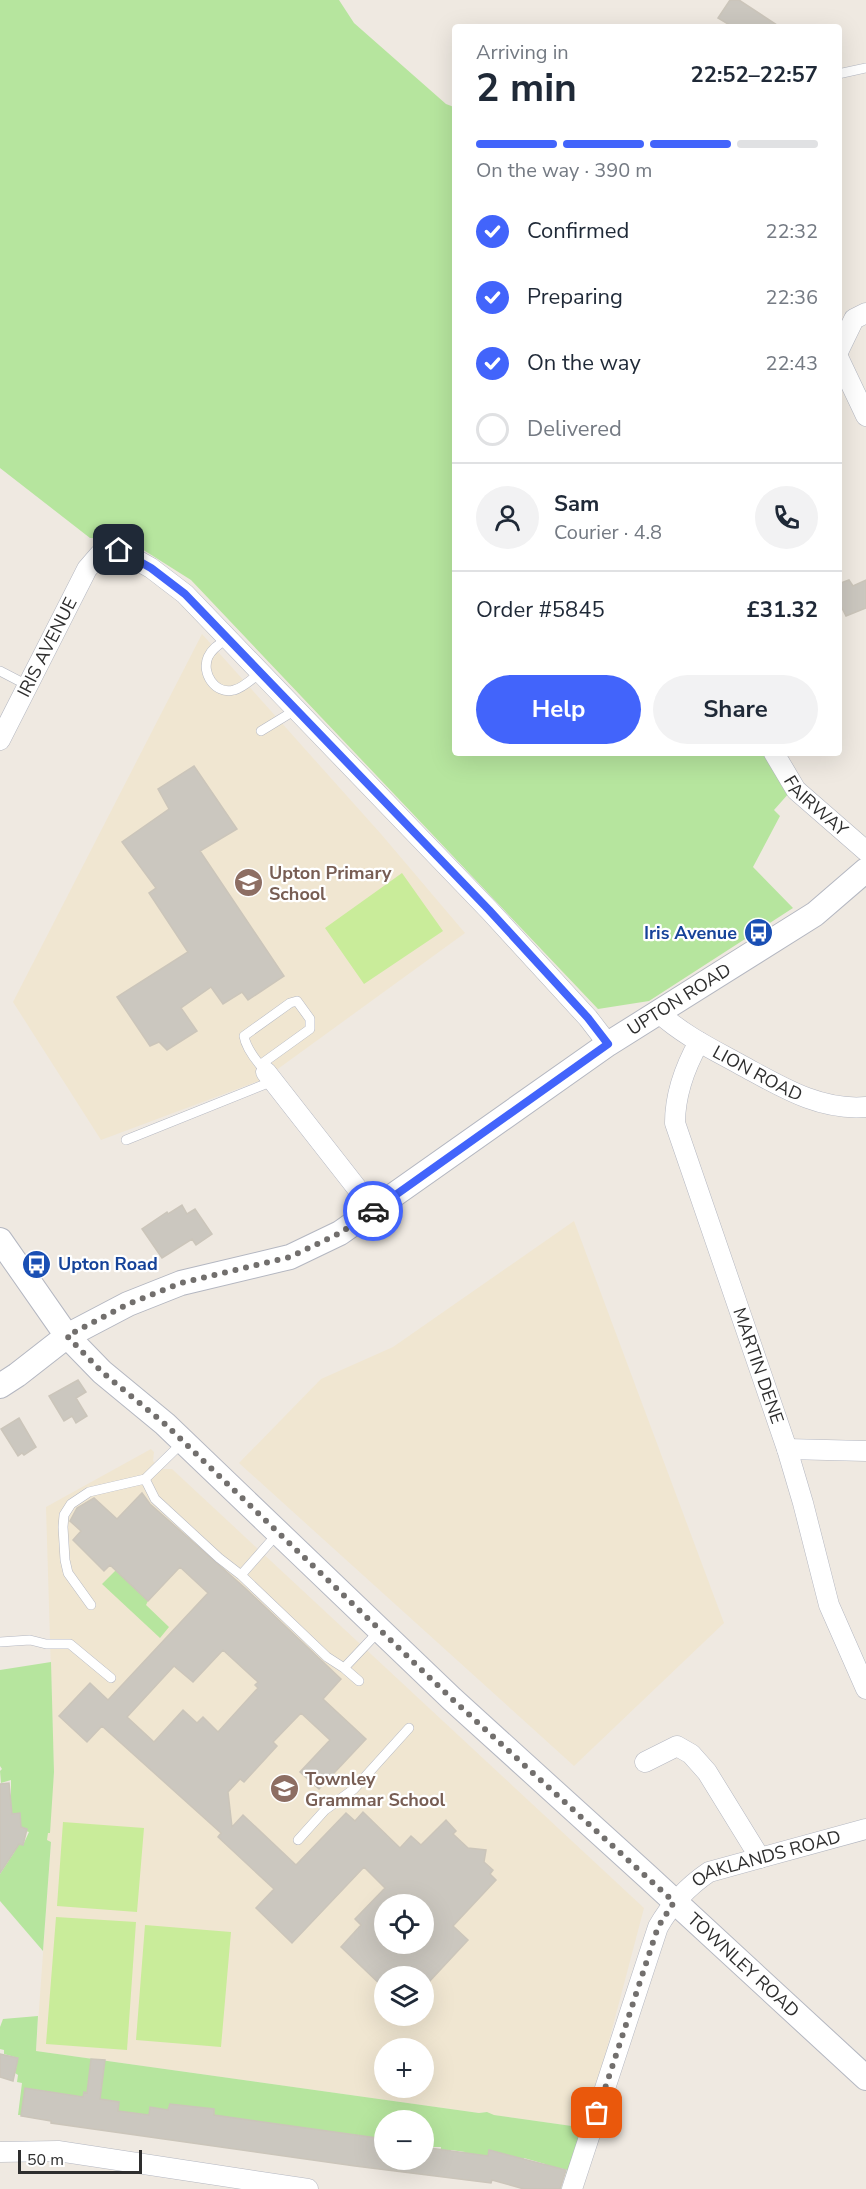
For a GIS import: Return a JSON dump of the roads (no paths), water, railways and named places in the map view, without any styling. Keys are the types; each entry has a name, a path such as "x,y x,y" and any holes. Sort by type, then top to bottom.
{"street":[{"path":"842,344 854,319 866,313"},
{"path":"842,365 866,416"},
{"name":"IRIS AVENUE","path":"0,740 87,569 100,554 119,550 151,568 185,594 489,910 588,1018 608,1044"},
{"name":"FAIRWAY","path":"776,756 796,790 866,851"},
{"name":"UPTON ROAD","path":"0,1386 67,1336 128,1304 181,1283 290,1257 340,1233 608,1044 815,914 866,870"},
{"name":"LION ROAD","path":"659,1013 675,1028 794,1093 834,1106 866,1107"},
{"name":"MARTIN DENE","path":"699,1042 687,1064 675,1108 675,1123 787,1449 829,1605 866,1689"},
{"path":"266,1073 374,1210"},
{"name":"TOWNLEY ROAD","path":"0,1240 67,1336 102,1372 165,1424 452,1699 866,2078"},
{"path":"787,1449 866,1451"},
{"path":"645,1762 677,1746 692,1754 707,1772 760,1858"},
{"name":"OAKLANDS ROAD","path":"572,2189 658,1927 674,1902 693,1882 709,1872 866,1829"},
{"path":"0,2152 58,2151 308,2189"}],"lane":[{"path":"842,73 866,68"},
{"path":"228,638 212,650 208,657 206,668 213,684 224,691 234,690 261,672"},
{"path":"0,671 27,685"},
{"path":"261,731 297,709"},
{"path":"126,1140 266,1073 310,1029 310,1018 297,1001 290,1003 244,1036 245,1042 266,1073"},
{"path":"91,1605 68,1573 65,1560 64,1515 71,1504 89,1492 145,1479 183,1442"},
{"path":"145,1479 156,1499 219,1558 241,1575 327,1657 359,1681"},
{"path":"241,1575 278,1533"},
{"path":"344,1668 380,1630"},
{"path":"0,1642 30,1640 46,1644 70,1644 111,1678"},
{"path":"298,1840 325,1810 354,1789 409,1728"}],"place":[{"name":"Upton Primary School","path":"248,883"},
{"name":"Iris Avenue","path":"758,933"},
{"name":"Upton Road","path":"37,1264"},
{"name":"Townley Grammar School","path":"284,1789"}]}
